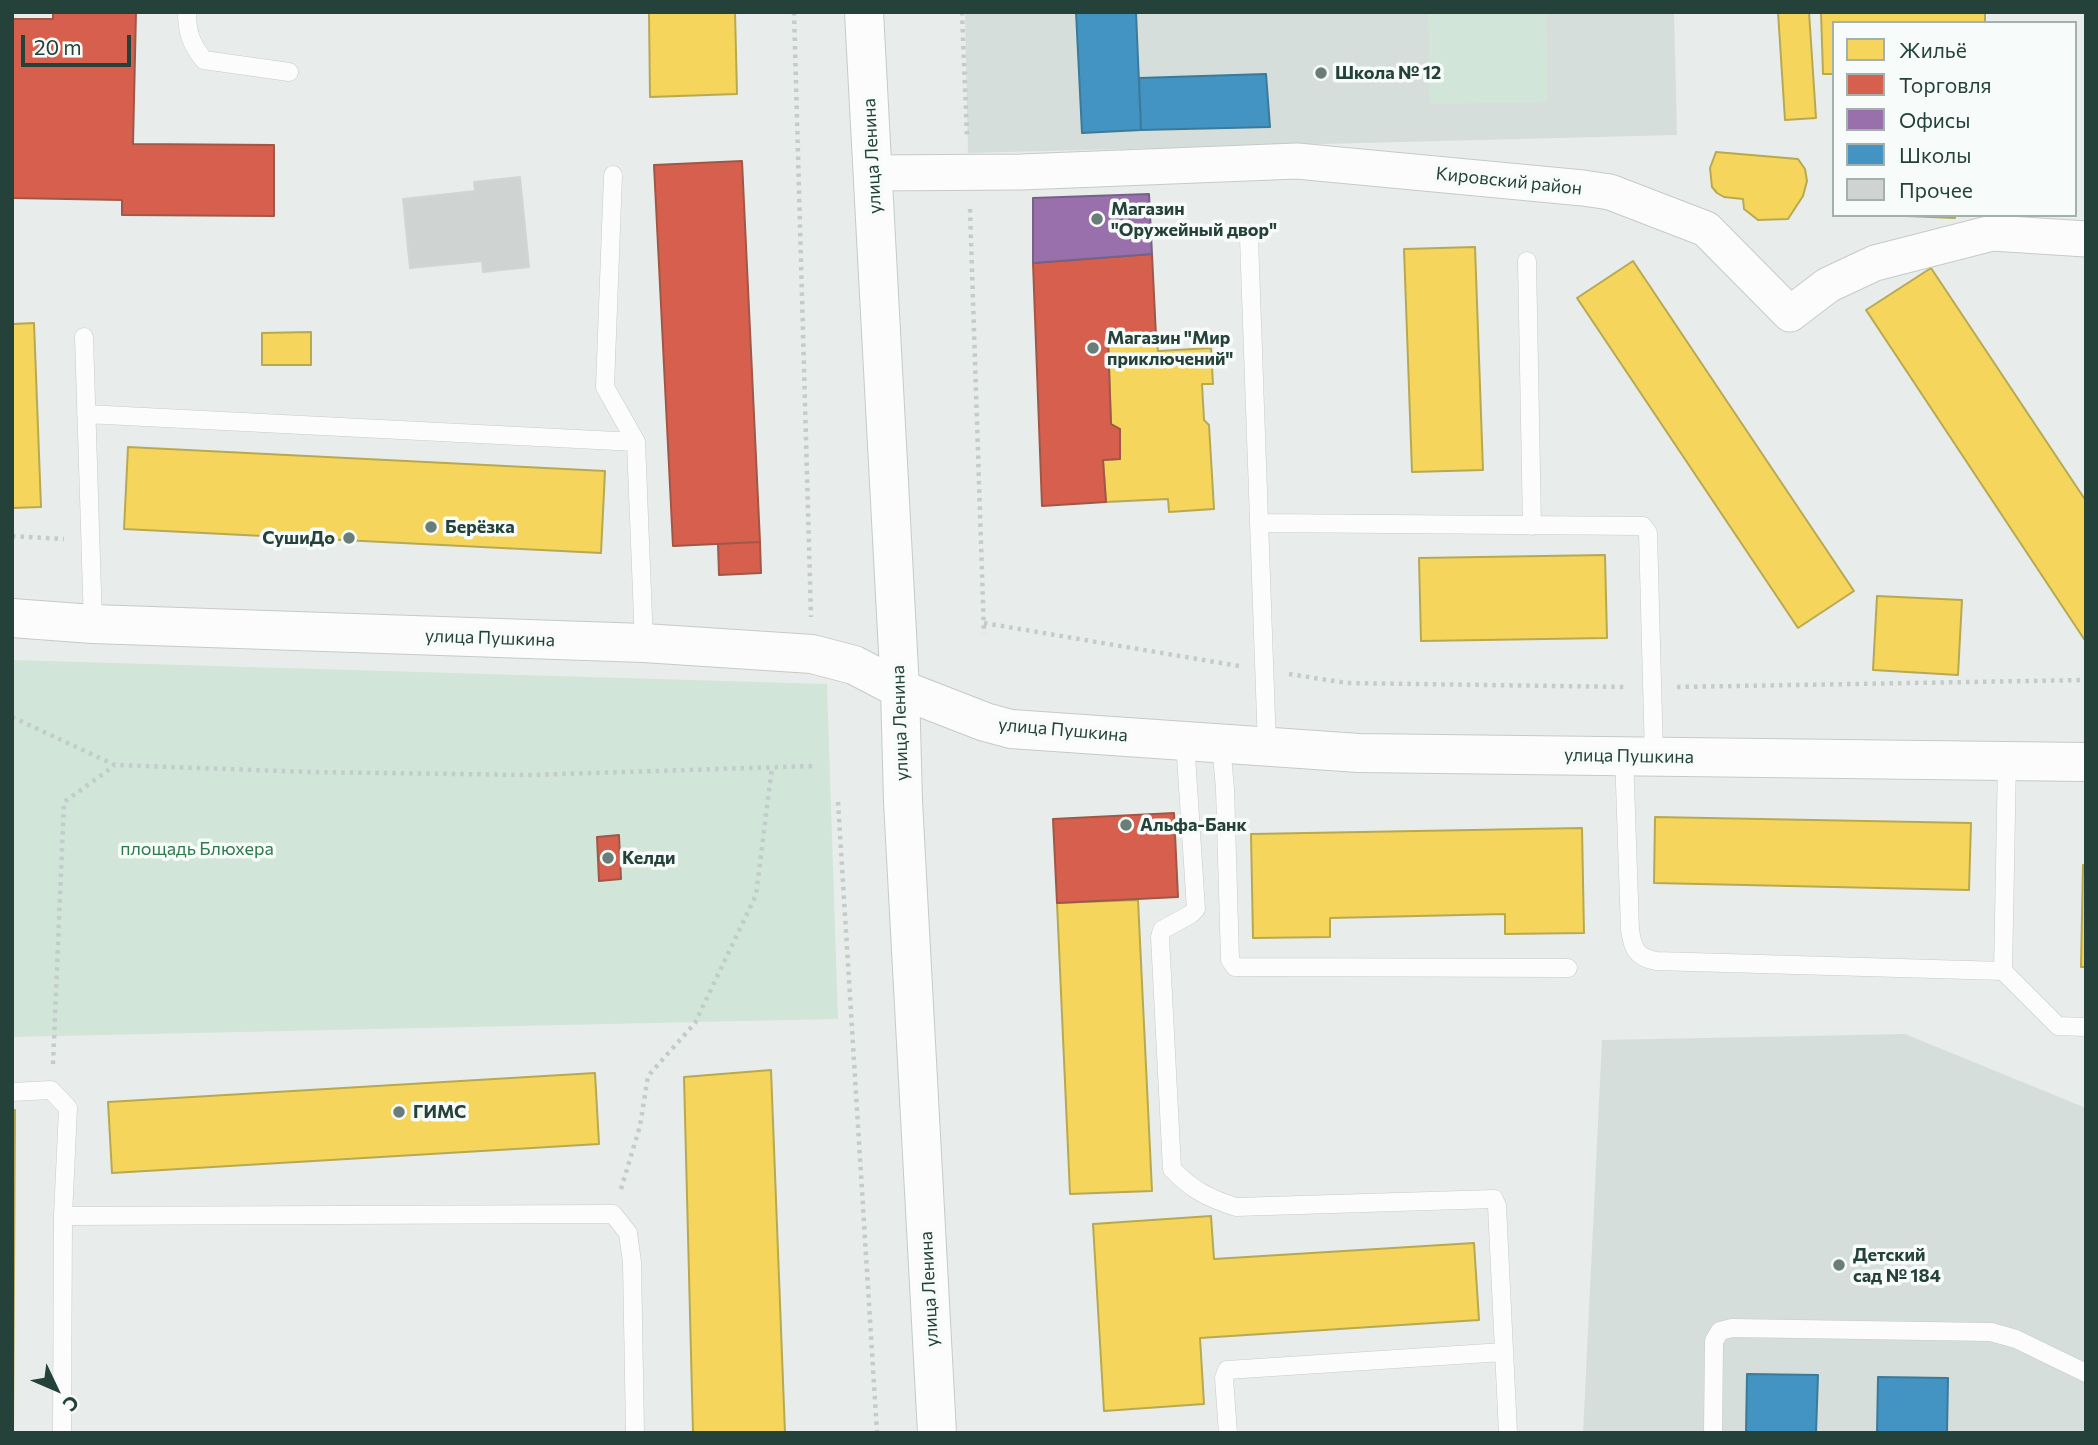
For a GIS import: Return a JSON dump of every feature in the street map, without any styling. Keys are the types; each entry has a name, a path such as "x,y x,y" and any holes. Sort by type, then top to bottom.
{"street":[{"name":"улица Ленина","path":"864,12 900,689 902,801 937,1433"},
{"name":"Кировский район","path":"873,173 1297,161 1610,192 1706,229 1790,314 1828,285 1875,263 1992,233 2086,239"},
{"name":"улица Пушкина","path":"12,618 93,624 644,643 812,654 854,665 900,689 985,722 1011,729 1267,747 1359,753 2086,762"}],"lane":[{"path":"187,12 193,46 204,61 289,72"},
{"path":"613,175 606,387 636,442 644,643"},
{"path":"1250,238 1267,747"},
{"path":"1527,261 1532,526"},
{"path":"84,337 93,624"},
{"path":"86,414 636,442"},
{"path":"1260,523 1640,526 1647,529 1652,688 1639,756 1630,930 1633,947 1643,958 1656,961 2003,971 2058,1026 2086,1027"},
{"path":"1203,742 1225,789 1230,960 1235,967 1569,968"},
{"path":"1203,742 1196,909 1162,930 1160,937 1172,1169 1187,1185 1210,1199 1236,1207 1493,1199 1497,1206 1508,1433"},
{"path":"2003,971 2007,761"},
{"path":"12,1092 51,1090 68,1108 63,1216 62,1433"},
{"path":"63,1216 613,1214 628,1233 632,1262 635,1433"},
{"path":"1713,1433 1714,1341 1720,1331 1732,1328 1991,1332 2016,1339 2086,1373"},
{"path":"1228,1433 1224,1378 1227,1370 1503,1352"}],"path":[{"path":"794,12 811,622"},
{"path":"962,12 984,634"},
{"path":"12,536 91,540"},
{"path":"984,624 1347,683 1652,688 2086,680"},
{"path":"12,717 115,765 310,772 530,775 813,766"},
{"path":"51,1090 64,802 115,765"},
{"path":"613,1214 640,1126 648,1076 695,1023 756,895 772,767"},
{"path":"838,802 877,1433"}],"shaded area":[{"name":"Школа № 12","path":"965,12 1674,12 1677,135 968,153"},
{"name":"Детский сад № 184","path":"1905,1034 2086,1108 2086,1433 1583,1433 1602,1040"}],"green space":[{"path":"1428,12 1546,12 1547,102 1430,104"},
{"name":"площадь Блюхера","path":"12,660 827,684 838,1019 12,1037"}],"building: Жильё":[{"path":"649,12 735,12 737,94 650,97"},
{"path":"1778,12 1809,12 1816,118 1785,120"},
{"path":"1821,12 1985,12 1985,21 1832,21 1832,74 1823,74"},
{"path":"1716,152 1798,159 1805,169 1807,181 1803,196 1788,219 1758,220 1744,209 1743,199 1724,197 1717,193 1712,187 1710,168"},
{"path":"1475,247 1483,470 1412,472 1404,249"},
{"path":"1633,261 1854,591 1798,628 1577,298"},
{"path":"1931,268 2086,501 2086,642 1866,310"},
{"path":"34,323 41,507 12,508 12,324"},
{"path":"311,332 311,365 262,365 262,333"},
{"path":"1156,336 1158,351 1211,348 1213,384 1202,384 1204,420 1209,425 1214,509 1169,512 1168,499 1106,502 1103,460 1120,459 1120,429 1111,424 1108,339"},
{"path":"128,447 605,471 601,553 124,529"},
{"path":"1605,555 1607,638 1421,641 1419,558"},
{"path":"1877,596 1962,600 1958,675 1873,670"},
{"path":"1655,817 1971,823 1969,890 1654,883"},
{"path":"1582,828 1584,933 1505,934 1505,914 1330,918 1330,937 1253,938 1251,834"},
{"path":"2083,865 2086,865 2086,967 2081,967"},
{"path":"1138,900 1152,1191 1070,1194 1057,903"},
{"path":"771,1070 785,1433 693,1433 684,1077"},
{"path":"595,1073 599,1144 112,1173 108,1102"},
{"path":"12,1110 15,1110 13,1433 12,1433"},
{"path":"1211,1216 1214,1259 1474,1243 1479,1320 1200,1338 1204,1404 1104,1411 1093,1224"}],"building: Торговля":[{"path":"53,12 136,12 133,144 274,145 274,216 122,215 122,200 12,198 12,19 53,19"},
{"path":"742,161 760,542 673,546 654,165"},
{"path":"1152,254 1156,336 1108,339 1111,424 1120,429 1120,459 1103,460 1106,502 1042,506 1033,263"},
{"path":"760,542 761,573 719,575 718,544"},
{"path":"1174,813 1178,897 1057,903 1053,819"},
{"path":"619,835 621,879 599,881 597,837"}],"building: Офисы":[{"path":"1149,194 1152,254 1033,263 1033,198"}],"building: Школы":[{"path":"1076,12 1136,12 1141,130 1082,133"},
{"path":"1266,74 1270,127 1141,130 1139,78"},
{"path":"1747,1374 1818,1375 1816,1433 1746,1433"},
{"path":"1878,1377 1948,1378 1947,1433 1877,1433"}],"building: Прочее":[{"path":"520,177 529,267 483,272 482,261 410,268 403,199 475,191 474,182"}],"place":[{"name":"Школа № 12","path":"1321,73"},
{"name":"Магазин \"Оружейный двор\"","path":"1097,219"},
{"name":"Магазин \"Мир приключений\"","path":"1093,348"},
{"name":"Берёзка","path":"431,527"},
{"name":"СушиДо","path":"349,538"},
{"name":"Альфа-Банк","path":"1126,825"},
{"name":"Келди","path":"608,858"},
{"name":"ГИМС","path":"399,1112"},
{"name":"Детский сад № 184","path":"1839,1265"}]}
